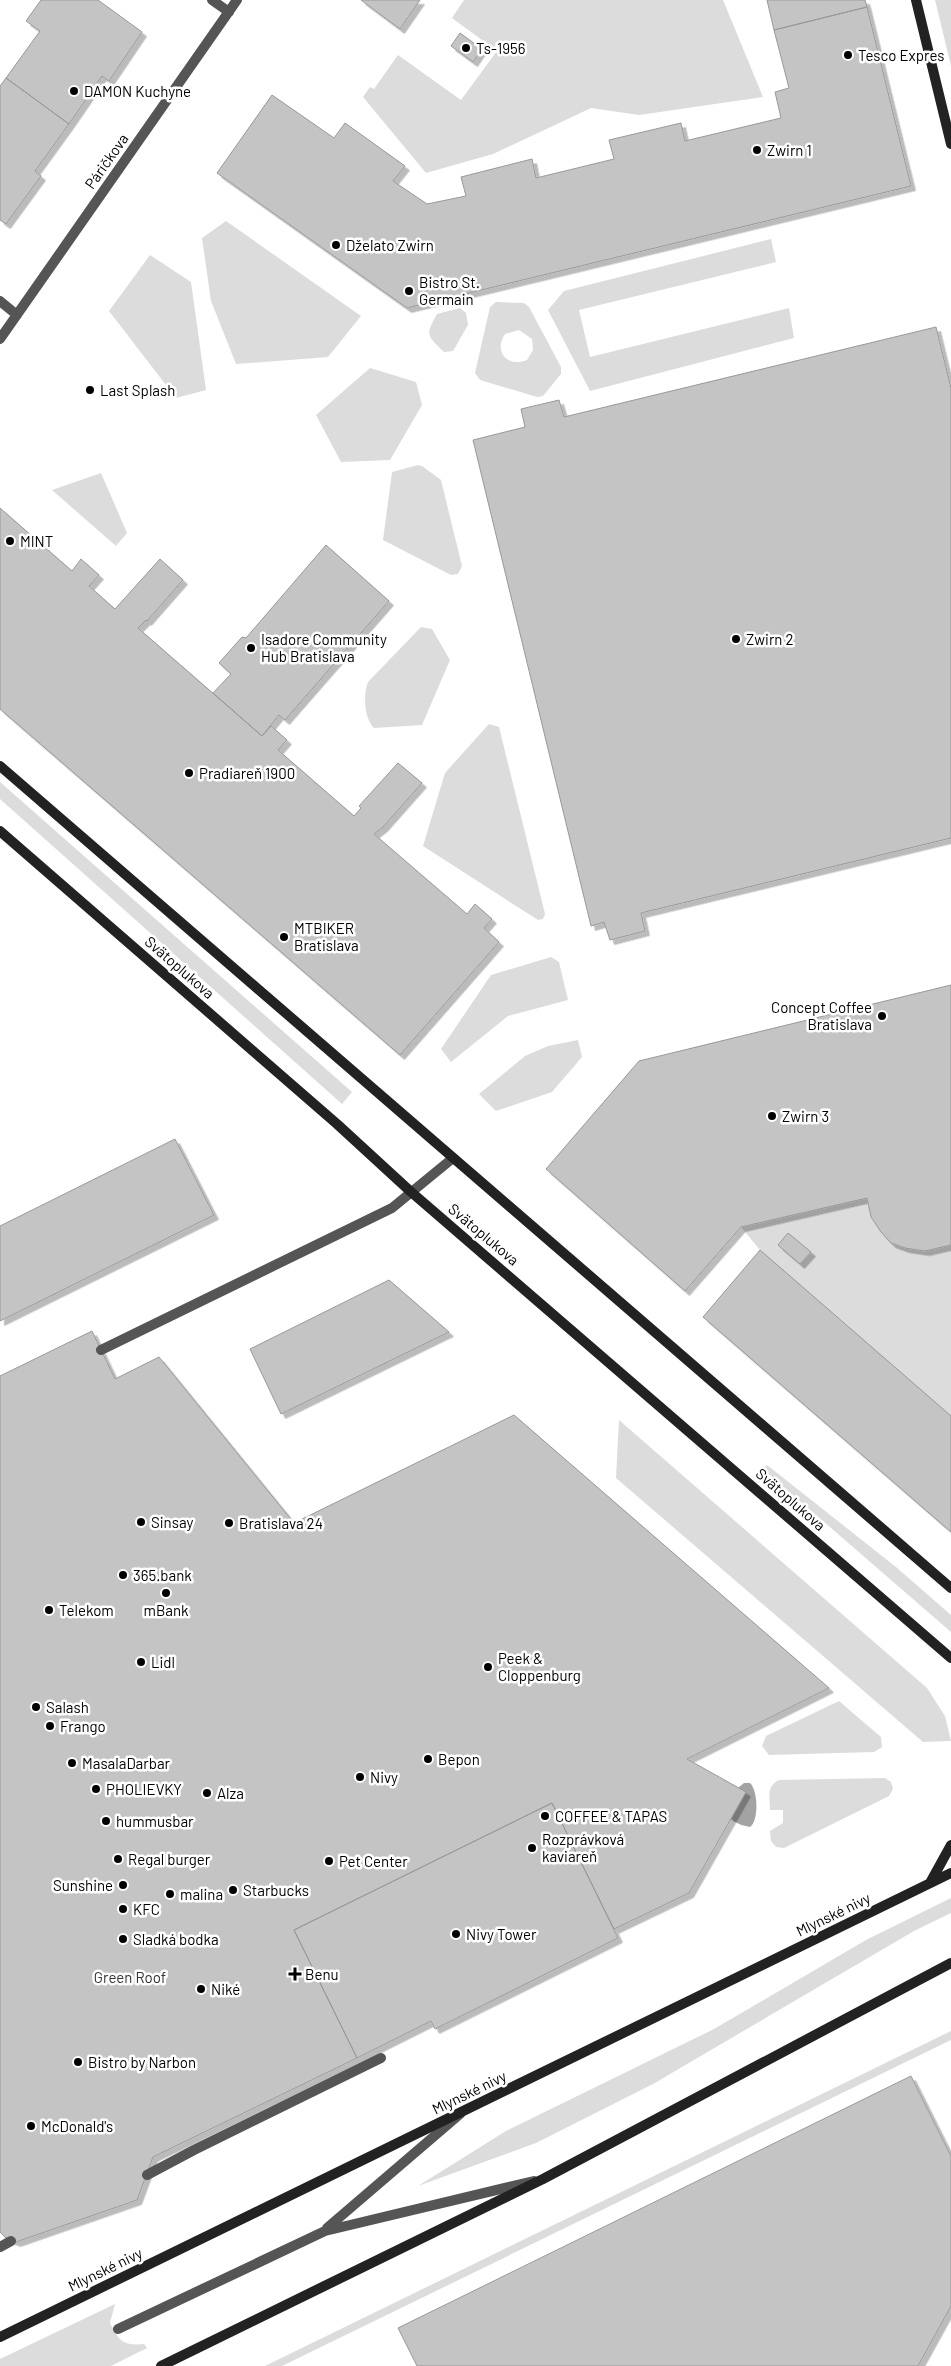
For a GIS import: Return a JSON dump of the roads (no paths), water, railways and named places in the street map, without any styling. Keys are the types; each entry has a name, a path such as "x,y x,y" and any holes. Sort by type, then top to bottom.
{"street":[{"path":"212,0 229,12"},
{"name":"Páričkova","path":"0,339 237,0"},
{"path":"916,0 951,144"},
{"path":"0,301 17,315"},
{"path":"0,766 951,1588"},
{"name":"Svätoplukova","path":"0,831 338,1124 410,1191 951,1658"},
{"path":"101,1350 363,1224 392,1208 410,1191 453,1158"},
{"path":"930,1883 951,1845"},
{"name":"Mlynské nivy","path":"0,2336 951,1873"},
{"path":"161,2366 542,2179 951,1964"},
{"path":"146,2175 381,2058"},
{"path":"325,2231 464,2111"},
{"path":"118,2329 325,2231 542,2179"},
{"path":"0,2247 11,2241"}],"place":[{"name":"Ts-1956","path":"466,48"},
{"name":"Tesco Expres","path":"848,55"},
{"name":"DAMON Kuchyne","path":"74,91"},
{"name":"Zwirn 1","path":"757,150"},
{"name":"Dželato Zwirn","path":"336,245"},
{"name":"Bistro St. Germain","path":"409,291"},
{"name":"Last Splash","path":"90,390"},
{"name":"MINT","path":"10,541"},
{"name":"Zwirn 2","path":"736,639"},
{"name":"Isadore Community Hub Bratislava","path":"251,648"},
{"name":"Pradiareň 1900","path":"189,773"},
{"name":"MTBIKER Bratislava","path":"284,937"},
{"name":"Concept Coffee Bratislava","path":"882,1016"},
{"name":"Zwirn 3","path":"772,1116"},
{"name":"Sinsay","path":"141,1522"},
{"name":"Bratislava 24","path":"229,1523"},
{"name":"365.bank","path":"123,1575"},
{"name":"mBank","path":"166,1593"},
{"name":"Telekom","path":"49,1610"},
{"name":"Lidl","path":"141,1662"},
{"name":"Peek & Cloppenburg","path":"488,1667"},
{"name":"Salash","path":"36,1707"},
{"name":"Frango","path":"50,1726"},
{"name":"Bepon","path":"428,1759"},
{"name":"MasalaDarbar","path":"72,1763"},
{"name":"Nivy","path":"360,1777"},
{"name":"PHOLIEVKY","path":"96,1789"},
{"name":"Alza","path":"207,1793"},
{"name":"COFFEE & TAPAS","path":"545,1816"},
{"name":"hummusbar","path":"106,1821"},
{"name":"Rozprávková kaviareň","path":"532,1848"},
{"name":"Regal burger","path":"118,1859"},
{"name":"Pet Center","path":"329,1861"},
{"name":"Sunshine","path":"123,1885"},
{"name":"Starbucks","path":"233,1890"},
{"name":"malina","path":"170,1894"},
{"name":"KFC","path":"123,1909"},
{"name":"Nivy Tower","path":"456,1934"},
{"name":"Sladká bodka","path":"123,1939"},
{"name":"Benu","path":"295,1974"},
{"name":"Niké","path":"201,1989"},
{"name":"Bistro by Narbon","path":"78,2062"},
{"name":"McDonald's","path":"31,2126"}],"park label":[{"name":"Green Roof","path":"130,1977"}]}
